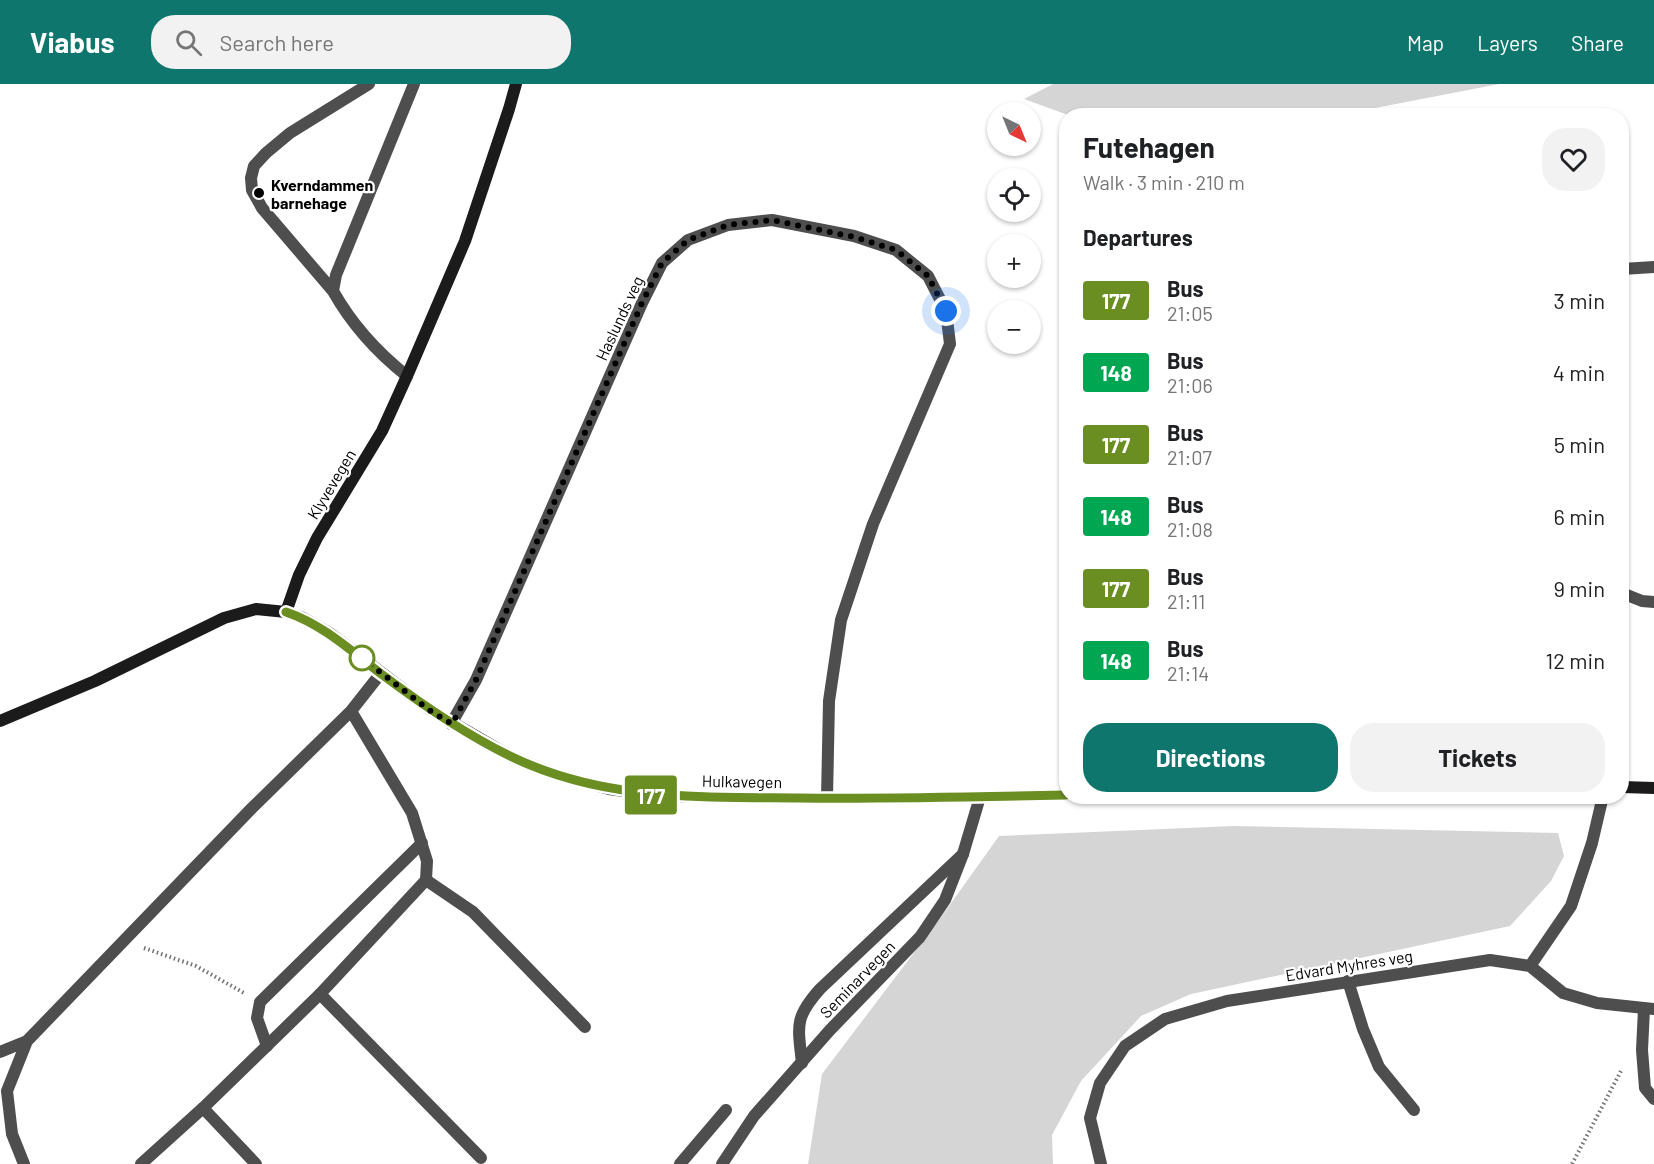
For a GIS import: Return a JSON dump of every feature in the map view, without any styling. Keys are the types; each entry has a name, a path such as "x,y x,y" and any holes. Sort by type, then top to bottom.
{"main road":[{"name":"Klyvevegen","path":"286,612 299,575 317,538 382,431 407,376 465,241 516,84"},
{"path":"0,721 95,681 224,618 256,609 286,612"},
{"name":"Hulkavegen","path":"286,612 303,618 331,634 452,724 512,757 557,775 609,789 661,796 827,798 1059,795"},
{"path":"1629,787 1654,788"}],"street":[{"path":"369,84 290,133 266,153 254,166 251,178 252,190 262,208 333,291 386,360 407,376"},
{"path":"333,291 336,275 414,84"},
{"name":"Haslunds veg","path":"452,724 476,680 642,303 662,263 688,240 728,225 772,220 854,237 896,250 928,276 946,311 950,344 873,524 841,620 829,701 827,798"},
{"path":"1629,269 1654,267"},
{"path":"1629,596 1642,601 1654,602"},
{"path":"24,1164 12,1134 7,1092 27,1041 252,808 351,711 381,673"},
{"path":"141,1164 203,1108 320,994 426,880 427,861 412,813 351,711"},
{"name":"Seminarvegen","path":"722,1164 754,1116 920,937 945,900 963,854 980,797"},
{"path":"1601,804 1592,843 1571,906 1530,966 1563,993 1597,1003 1649,1009 1642,1050 1645,1088 1654,1099"},
{"path":"267,1046 257,1018 260,1002 422,843"},
{"path":"802,1063 798,1020 805,1006 820,989 963,854"},
{"path":"426,880 473,912 585,1027"},
{"name":"Edvard Myhres veg","path":"1101,1164 1090,1118 1100,1083 1125,1046 1165,1019 1216,1004 1490,960 1530,966"},
{"path":"1348,981 1363,1029 1379,1067 1414,1110"},
{"path":"320,994 481,1158"},
{"path":"0,1052 27,1041"},
{"path":"203,1108 256,1164"},
{"path":"680,1164 726,1110"}],"path":[{"path":"124,941 196,966 260,1002"},
{"path":"1572,1164 1624,1064 1642,1050"}],"shaded area":[{"path":"1053,84 1499,84 1375,108 1059,108 1059,112 1041,105 1041,102 1024,99"},
{"path":"1234,826 1558,833 1564,856 1551,881 1510,926 1191,994 1141,1016 1081,1081 1052,1135 1053,1164 808,1164 822,1074 944,913 999,836"}],"bus line":[{"name":"177","path":"286,612 303,618 331,634 429,710 484,743 557,775 609,789 661,796 758,798 1059,795"}],"place":[{"name":"Kverndammen barnehage","path":"259,193"}],"route":[{"path":"362,658 429,710 452,724 476,680 642,303 662,263 688,240 728,225 772,220 854,237 896,250 928,276 946,311"}]}
